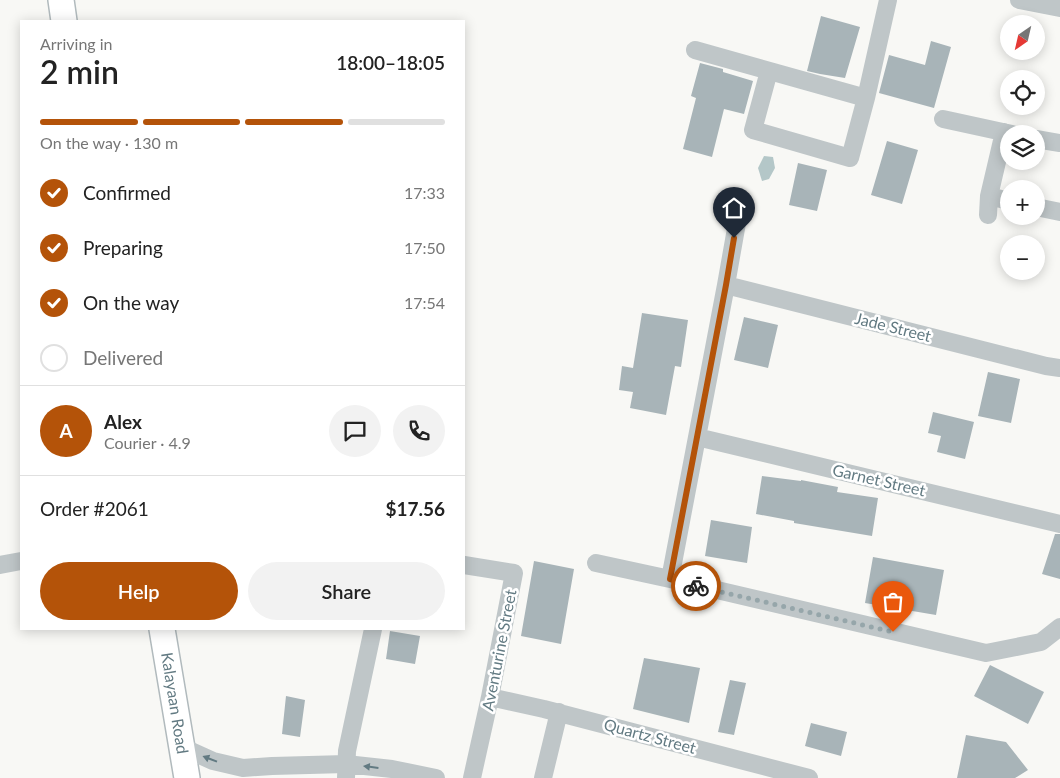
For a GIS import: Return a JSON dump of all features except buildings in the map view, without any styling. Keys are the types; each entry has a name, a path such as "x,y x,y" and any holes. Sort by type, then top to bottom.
{"main road":[{"path":"61,0 64,20"},
{"name":"Kalayaan Road","path":"162,630 187,778"}],"street":[{"path":"769,71 752,130 850,158 866,98 888,0"},
{"path":"1019,0 1060,8"},
{"path":"694,50 866,98"},
{"path":"943,120 1000,131"},
{"path":"1045,141 1060,144"},
{"path":"988,215 989,196 1000,160"},
{"path":"989,196 1000,199"},
{"path":"1045,209 1060,212"},
{"path":"670,579 737,223"},
{"name":"Jade Street","path":"726,285 1060,368"},
{"name":"Garnet Street","path":"697,437 1060,524"},
{"path":"0,565 20,561"},
{"path":"596,563 986,653 1041,642 1060,627"},
{"name":"Aventurine Street","path":"465,565 514,573 472,778"},
{"path":"346,771 349,737 373,630"},
{"name":"Quartz Street","path":"490,697 559,712 809,778"},
{"path":"543,778 559,712"},
{"path":"182,747 212,760 243,768 272,766 346,771 392,769 436,778"}],"shaded area":[{"path":"764,156 773,157 775,168 769,179 762,181 758,168"}],"way so far":[{"path":"696,586 893,632"}],"route":[{"path":"696,586 670,579 734,238"}]}
